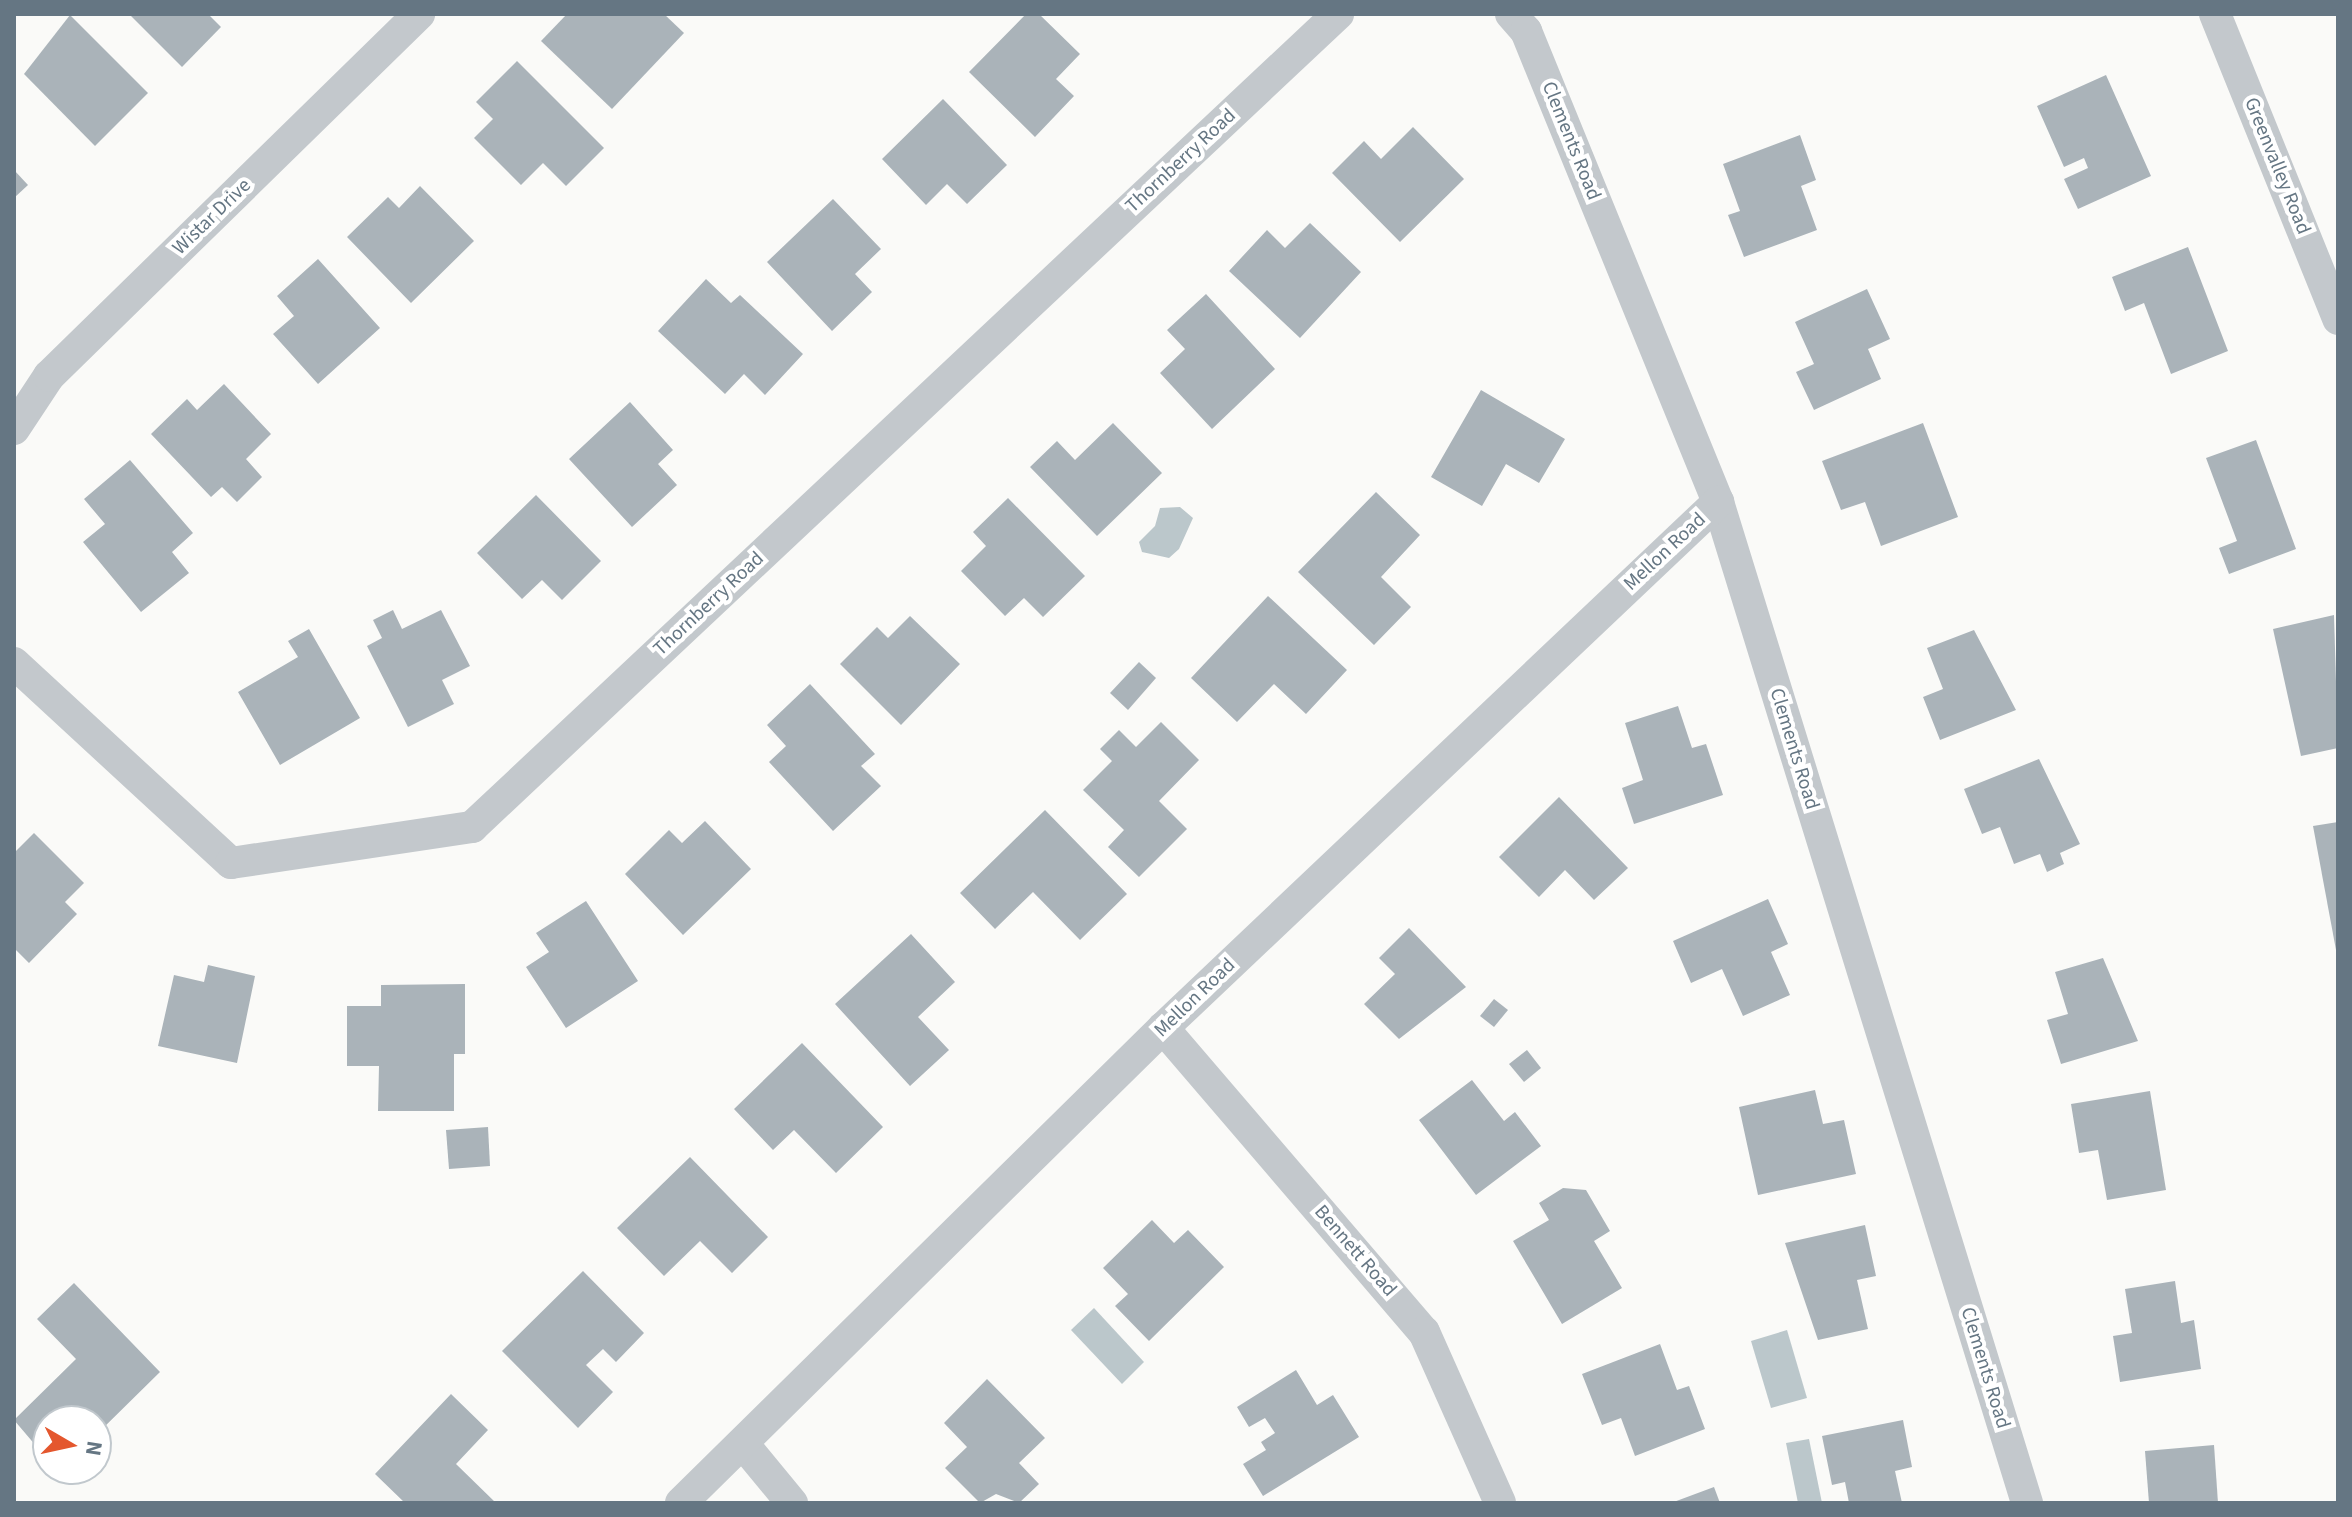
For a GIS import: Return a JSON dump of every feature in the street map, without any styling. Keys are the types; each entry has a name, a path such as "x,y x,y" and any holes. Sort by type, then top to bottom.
{"street":[{"name":"Wistar Drive","path":"14,429 49,376 419,14"},
{"name":"Thornberry Road","path":"14,663 231,863 472,827 1338,14"},
{"name":"Clements Road","path":"1511,14 1526,31 1718,502 2027,1503"},
{"name":"Greenvalley Road","path":"2215,14 2338,319"},
{"name":"Mellon Road","path":"681,1503 745,1446 1163,1028 1718,502"},
{"name":"Bennett Road","path":"1163,1028 1424,1332 1500,1503"},
{"path":"745,1446 792,1503"}],"shaded area":[{"path":"1180,507 1193,518 1179,549 1169,558 1142,552 1139,542 1155,526 1160,508"},
{"path":"1094,1308 1144,1362 1122,1384 1071,1330"},
{"path":"1787,1330 1807,1398 1771,1408 1751,1341"},
{"path":"1809,1439 1822,1503 1798,1503 1786,1443"}],"building":[{"path":"129,14 208,14 221,27 182,67"},
{"path":"567,14 664,14 684,33 612,109 541,41"},
{"path":"1026,14 1039,14 1080,54 1056,79 1074,96 1035,137 969,72"},
{"path":"70,15 148,93 95,146 24,74"},
{"path":"517,61 604,148 566,186 543,163 521,185 474,138 493,119 476,102"},
{"path":"2106,75 2151,176 2078,209 2064,179 2088,168 2084,158 2064,167 2037,106"},
{"path":"943,99 1007,165 967,204 947,184 926,205 882,159"},
{"path":"1413,127 1464,179 1400,242 1332,173 1364,141 1381,159"},
{"path":"1800,135 1816,180 1801,186 1817,230 1744,257 1728,215 1740,211 1723,164"},
{"path":"14,170 28,185 14,198"},
{"path":"420,186 474,241 411,303 347,237 388,197 399,208"},
{"path":"833,199 881,249 855,274 872,292 832,331 767,262"},
{"path":"1310,223 1361,272 1300,338 1229,271 1267,230 1285,248"},
{"path":"2188,247 2228,351 2171,374 2144,303 2125,311 2112,277"},
{"path":"318,259 380,328 318,384 273,334 294,316 277,296"},
{"path":"706,279 731,303 740,295 803,354 765,395 744,374 725,394 658,331"},
{"path":"1867,289 1890,339 1868,349 1881,379 1814,410 1796,372 1814,364 1795,322"},
{"path":"1206,294 1275,369 1212,429 1160,373 1185,349 1167,330"},
{"path":"224,384 271,434 246,459 262,477 237,502 222,487 211,497 151,434 187,399 197,410"},
{"path":"1481,390 1565,439 1539,483 1506,464 1482,506 1431,477"},
{"path":"630,402 673,450 658,464 677,485 632,527 569,459"},
{"path":"1113,423 1162,473 1097,536 1030,467 1057,441 1075,460"},
{"path":"1923,423 1958,517 1881,546 1865,502 1841,510 1822,461"},
{"path":"2256,440 2296,549 2229,574 2219,548 2237,541 2206,458"},
{"path":"130,460 193,533 172,552 189,573 141,612 83,542 105,524 84,499"},
{"path":"1376,492 1420,535 1381,577 1411,607 1374,645 1298,572"},
{"path":"536,495 601,561 562,600 542,580 522,599 477,553"},
{"path":"1008,498 1085,576 1043,617 1024,598 1005,616 961,571 986,546 973,532"},
{"path":"1268,596 1347,670 1306,714 1274,684 1237,722 1191,678"},
{"path":"393,610 402,629 441,610 470,666 442,680 454,704 408,727 367,646 382,638 373,620"},
{"path":"2334,615 2338,748 2301,756 2273,629"},
{"path":"910,616 960,664 901,725 840,664 877,627 888,638"},
{"path":"309,629 360,718 280,765 238,692 298,657 288,641"},
{"path":"1974,630 2016,710 1940,740 1923,697 1943,689 1927,648"},
{"path":"1139,662 1156,678 1128,710 1110,693"},
{"path":"810,684 875,754 861,766 881,786 833,831 769,762 786,746 767,725"},
{"path":"1678,706 1692,748 1706,744 1723,795 1634,824 1622,788 1643,780 1625,723"},
{"path":"1161,722 1199,760 1159,801 1187,829 1139,877 1108,847 1124,830 1083,790 1112,761 1100,749 1119,730 1136,747"},
{"path":"2039,759 2080,844 2060,853 2064,864 2047,872 2040,854 2014,864 2000,827 1982,834 1964,789"},
{"path":"1559,797 1628,868 1594,900 1565,870 1539,897 1499,857"},
{"path":"1045,810 1127,894 1080,940 1033,892 995,929 960,893"},
{"path":"705,821 751,869 683,935 625,874 669,830 682,843"},
{"path":"2338,822 2338,950 2336,950 2313,826"},
{"path":"34,833 84,883 65,902 77,914 29,963 14,948 14,853"},
{"path":"1768,899 1788,944 1771,952 1790,995 1743,1016 1722,969 1691,983 1673,941"},
{"path":"586,901 638,981 566,1028 526,967 549,952 536,933"},
{"path":"1409,928 1466,987 1399,1039 1364,1004 1395,974 1379,958"},
{"path":"911,934 955,982 918,1017 949,1050 910,1086 835,1004"},
{"path":"2103,958 2138,1041 2061,1064 2047,1020 2068,1014 2055,972"},
{"path":"208,965 255,976 237,1063 158,1046 174,975 204,982"},
{"path":"465,984 465,1054 454,1054 454,1111 378,1111 379,1066 347,1066 347,1006 381,1006 381,985"},
{"path":"1494,999 1508,1010 1494,1027 1480,1016"},
{"path":"802,1043 883,1127 836,1173 794,1130 773,1150 734,1109"},
{"path":"1527,1050 1541,1068 1524,1082 1509,1064"},
{"path":"1472,1080 1504,1121 1515,1112 1541,1146 1476,1195 1419,1120"},
{"path":"1815,1090 1823,1124 1844,1120 1856,1174 1758,1195 1739,1107"},
{"path":"2150,1091 2166,1190 2107,1200 2098,1150 2079,1153 2071,1104"},
{"path":"488,1127 490,1166 449,1169 446,1130"},
{"path":"690,1157 768,1237 732,1273 700,1241 664,1276 617,1228"},
{"path":"1563,1188 1586,1190 1610,1231 1594,1241 1622,1288 1562,1324 1513,1241 1549,1220 1539,1203"},
{"path":"1152,1220 1174,1243 1188,1230 1224,1267 1149,1341 1115,1306 1128,1294 1103,1268"},
{"path":"1865,1225 1876,1276 1857,1280 1868,1329 1818,1340 1785,1243"},
{"path":"583,1271 644,1333 616,1362 603,1349 586,1365 613,1392 578,1428 502,1351"},
{"path":"2175,1281 2181,1323 2194,1320 2201,1369 2120,1382 2113,1336 2132,1333 2125,1289"},
{"path":"74,1283 160,1372 112,1419 112,1405 32,1405 32,1441 14,1420 76,1359 37,1319"},
{"path":"1660,1344 1677,1390 1689,1386 1705,1429 1635,1456 1621,1418 1602,1425 1582,1374"},
{"path":"1296,1370 1317,1405 1333,1395 1359,1437 1263,1496 1243,1464 1266,1450 1261,1442 1275,1433 1265,1418 1249,1427 1237,1407"},
{"path":"987,1379 1045,1438 1019,1463 1039,1484 1019,1503 996,1494 980,1503 945,1468 967,1447 944,1423"},
{"path":"451,1394 488,1430 456,1464 496,1503 405,1503 375,1474"},
{"path":"1903,1420 1912,1467 1895,1471 1902,1503 1849,1503 1845,1482 1832,1485 1822,1436"},
{"path":"2214,1445 2218,1503 2149,1503 2145,1451"},
{"path":"1714,1487 1720,1503 1671,1503"}]}
